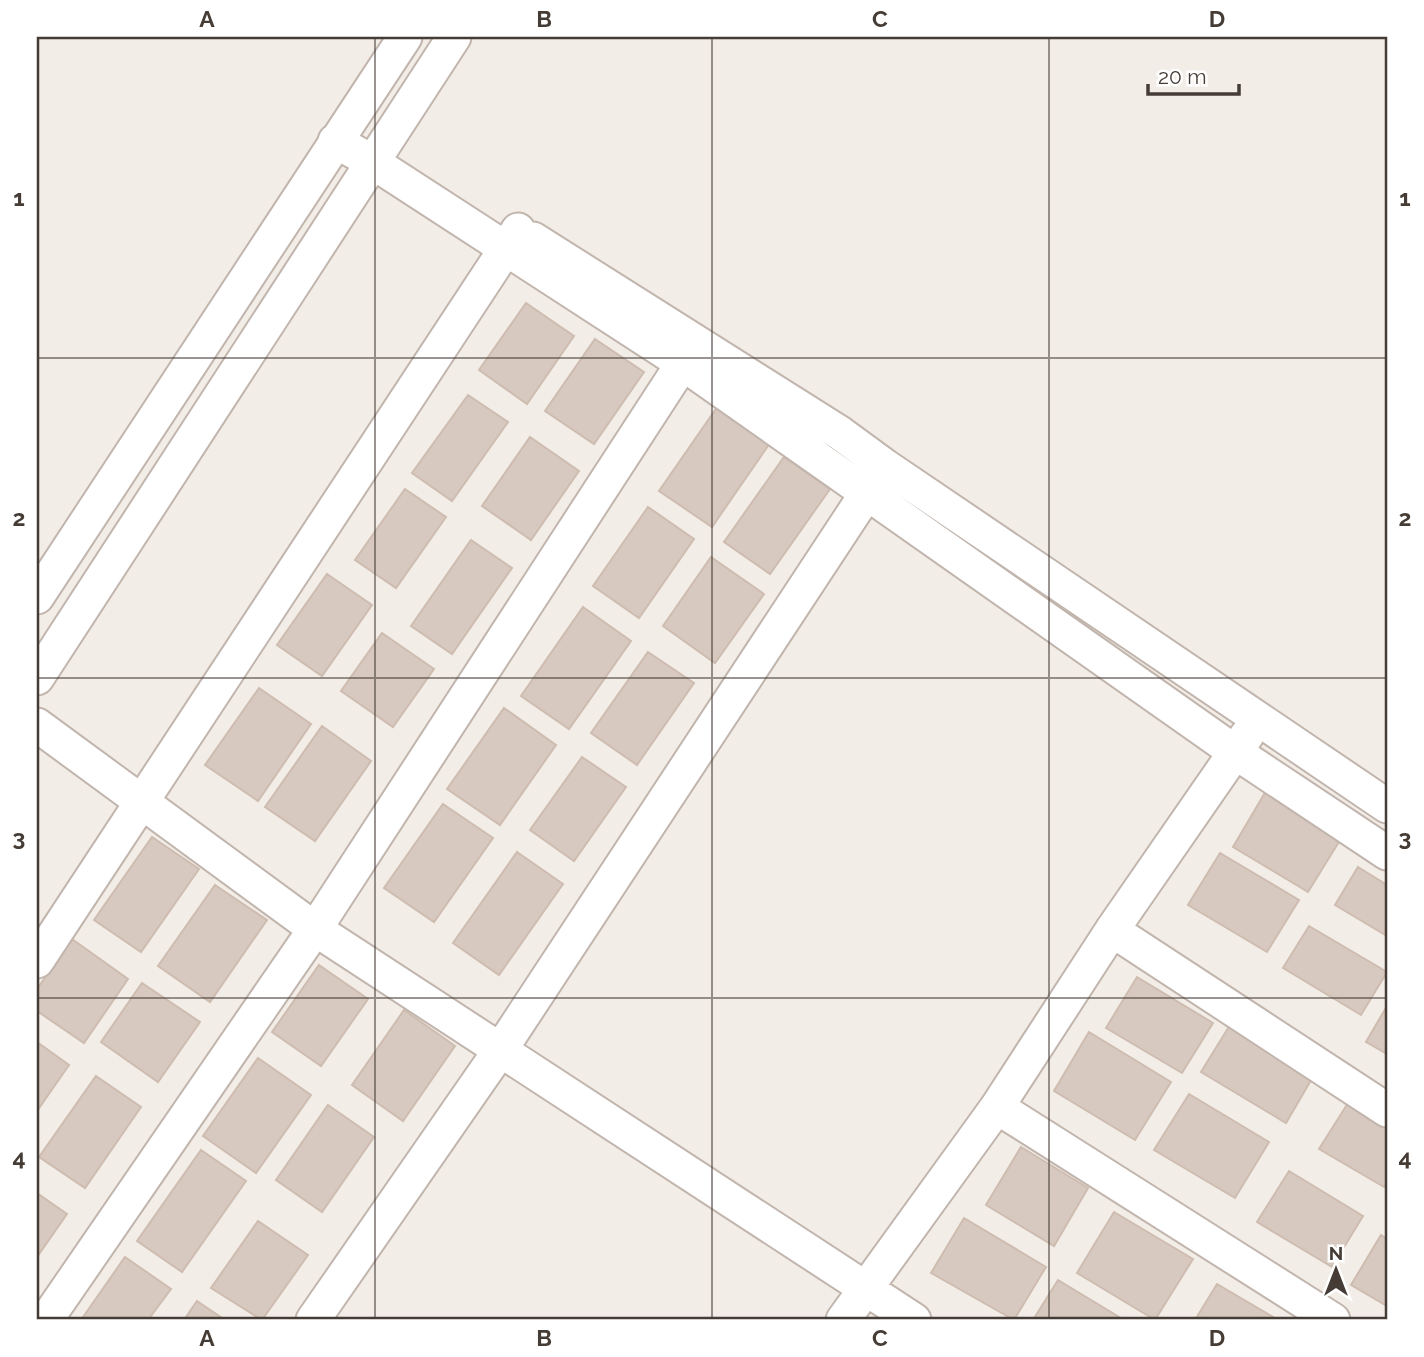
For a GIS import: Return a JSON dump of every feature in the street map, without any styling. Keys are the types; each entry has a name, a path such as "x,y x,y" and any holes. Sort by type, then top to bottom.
{"street":[{"path":"37,597 405,37"},
{"path":"37,678 376,152 454,37"},
{"path":"341,132 690,352 876,479 1259,718 1387,806"},
{"path":"37,961 511,239"},
{"path":"46,1320 315,929 690,352"},
{"path":"876,479 1235,752 1387,853"},
{"path":"313,1320 502,1049 876,479"},
{"path":"843,1320 997,1107 1112,930 1259,718"},
{"path":"37,725 315,929 914,1320"},
{"path":"1112,930 1387,1110"},
{"path":"997,1107 1333,1320"}],"building":[{"path":"526,303 574,336 527,404 479,370"},
{"path":"595,339 644,372 594,444 545,411"},
{"path":"468,395 508,422 452,501 412,473"},
{"path":"718,406 770,443 712,527 659,491"},
{"path":"530,437 579,471 531,540 482,506"},
{"path":"784,457 830,489 770,574 724,542"},
{"path":"405,489 446,517 396,588 355,560"},
{"path":"648,507 694,539 639,618 593,586"},
{"path":"471,540 512,568 452,654 411,626"},
{"path":"711,557 764,594 715,663 663,626"},
{"path":"327,574 372,605 322,676 277,645"},
{"path":"583,607 631,641 569,729 521,696"},
{"path":"382,633 434,669 393,727 341,691"},
{"path":"648,652 694,683 637,765 591,733"},
{"path":"259,688 311,724 258,801 205,765"},
{"path":"504,708 556,745 500,825 447,789"},
{"path":"322,726 371,761 315,841 265,807"},
{"path":"582,757 626,787 574,861 530,830"},
{"path":"1269,786 1345,832 1308,892 1233,847"},
{"path":"443,804 493,838 434,922 384,888"},
{"path":"152,837 199,869 141,952 94,920"},
{"path":"517,852 563,884 499,975 453,943"},
{"path":"1220,853 1299,900 1267,952 1188,905"},
{"path":"1358,867 1387,885 1387,936 1335,905"},
{"path":"215,885 267,920 210,1002 158,966"},
{"path":"1309,926 1387,972 1361,1015 1283,968"},
{"path":"72,939 128,979 84,1043 37,1011 37,989"},
{"path":"319,965 368,999 321,1066 272,1032"},
{"path":"1137,977 1213,1023 1182,1073 1106,1028"},
{"path":"142,983 200,1022 158,1082 101,1042"},
{"path":"1387,1006 1387,1054 1366,1042"},
{"path":"404,1010 455,1046 403,1121 352,1085"},
{"path":"1230,1025 1314,1075 1286,1123 1201,1072"},
{"path":"1089,1032 1171,1082 1135,1140 1054,1091"},
{"path":"37,1042 69,1065 37,1111"},
{"path":"258,1058 311,1095 256,1173 203,1136"},
{"path":"96,1076 141,1107 85,1188 39,1157"},
{"path":"1189,1094 1269,1142 1235,1198 1154,1150"},
{"path":"1348,1103 1387,1127 1387,1182 1384,1187 1319,1149"},
{"path":"328,1105 374,1137 322,1212 276,1180"},
{"path":"1021,1147 1088,1188 1054,1246 986,1205"},
{"path":"201,1150 246,1181 182,1272 137,1241"},
{"path":"1289,1171 1363,1216 1332,1267 1257,1222"},
{"path":"37,1193 67,1214 37,1257"},
{"path":"1114,1212 1193,1259 1155,1320 1077,1273"},
{"path":"964,1218 1046,1267 1014,1320 931,1273"},
{"path":"258,1221 308,1255 262,1320 211,1288"},
{"path":"1381,1235 1387,1239 1387,1306 1351,1285"},
{"path":"125,1257 171,1289 148,1320 81,1320"},
{"path":"1058,1280 1124,1320 1033,1320"},
{"path":"1217,1284 1278,1320 1195,1320"},
{"path":"197,1301 225,1320 184,1320"}]}
